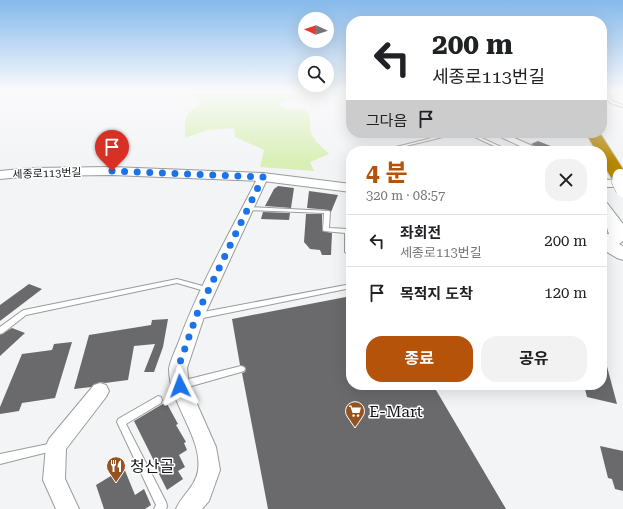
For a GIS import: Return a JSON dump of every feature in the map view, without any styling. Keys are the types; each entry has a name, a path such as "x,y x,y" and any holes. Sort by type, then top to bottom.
{"highway":[{"path":"607,134 623,154"},
{"path":"607,147 618,180"},
{"path":"607,159 618,180"}],"street":[{"path":"508,138 526,146"},
{"name":"세종로113번길","path":"0,175 31,172 112,171 263,177 346,187"},
{"path":"187,509 201,493 209,470 206,447 180,386 178,368 196,317 263,177"},
{"path":"607,214 618,230 618,237 612,240 607,240"},
{"path":"607,243 623,254"},
{"path":"68,509 54,480 56,446 100,391"}],"lane":[{"path":"402,146 436,138"},
{"path":"479,138 497,146"},
{"path":"248,209 327,212 326,230 346,231"},
{"path":"0,331 24,313 177,281 209,290"},
{"path":"196,317 346,287"},
{"path":"180,386 241,370"},
{"path":"158,400 121,422 162,506 159,509"},
{"path":"0,459 56,446"}],"green space":[{"path":"187,115 310,115 311,133 319,145 329,154 310,162 314,171 260,167 264,150 235,137 234,128 207,130 185,138 186,117"}],"building":[{"path":"538,141 551,146 535,146 531,144"},
{"path":"278,186 294,188 291,208 265,206 274,189"},
{"path":"309,191 338,195 331,212 329,210 307,208"},
{"path":"263,212 290,213 289,220 261,219"},
{"path":"306,214 322,214 322,231 332,233 331,255 322,255 320,250 310,249 304,242"},
{"path":"29,284 42,289 0,321 0,305"},
{"name":"E-Mart","path":"346,297 346,390 436,390 506,509 268,509 242,373 245,372 246,368 240,365 232,319"},
{"path":"168,319 163,347 154,372 144,372 155,344 134,346 128,380 105,383 100,382 91,387 74,389 89,335 151,325 152,320"},
{"path":"12,328 25,333 0,356 0,335"},
{"path":"72,342 55,398 22,403 19,411 0,414 0,407 22,354 52,350 54,344"},
{"path":"607,366 617,404 587,397 585,390 607,390"},
{"path":"166,402 178,424 176,425 186,442 184,443 187,450 179,455 185,467 178,471 183,479 167,490 134,421"},
{"path":"600,446 623,451 623,491 615,489 612,479 608,478"},
{"path":"124,468 135,495 144,489 151,505 145,509 104,509 96,485"}],"place":[{"name":"E-Mart","path":"355,428"},
{"name":"청산골","path":"116,483"}],"route":[{"path":"112,171 263,177 197,314 178,368 180,386"}]}
